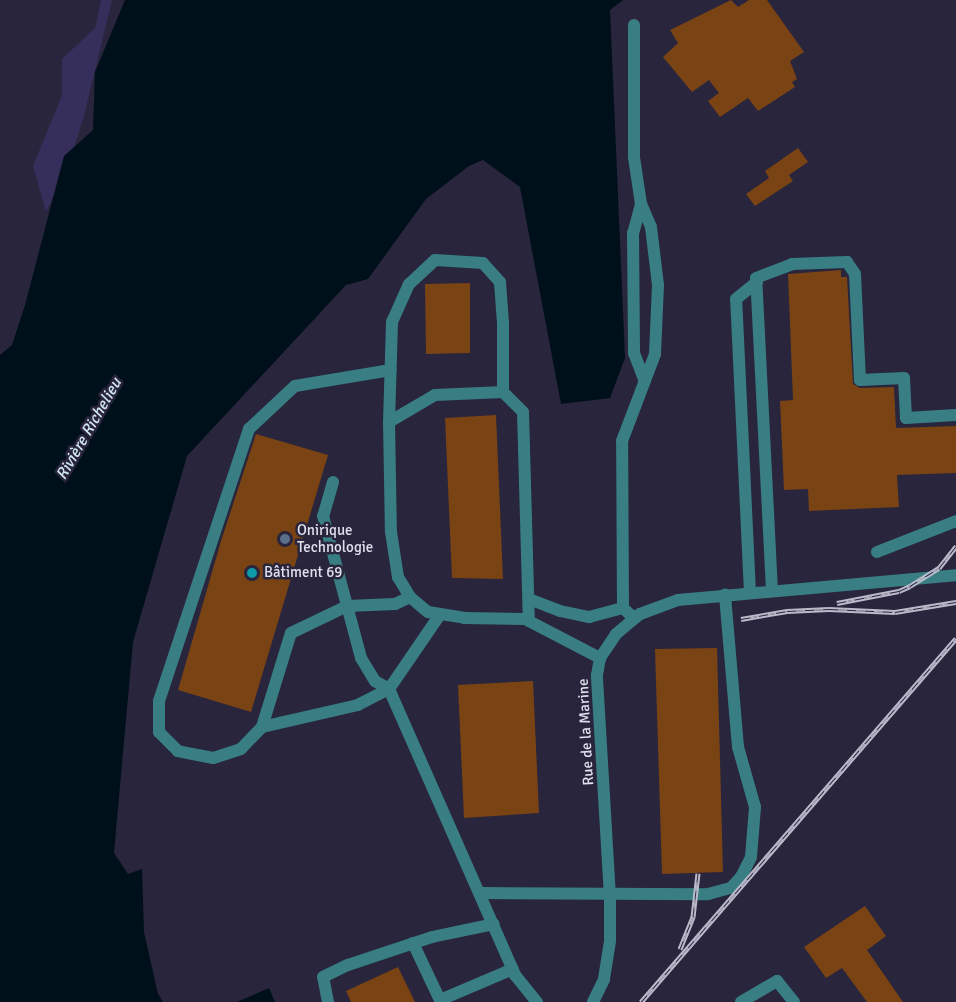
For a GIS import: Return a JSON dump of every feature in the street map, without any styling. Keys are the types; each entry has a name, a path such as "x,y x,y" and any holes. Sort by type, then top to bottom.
{"street":[{"path":"634,25 634,157 641,204 651,227 658,285 655,354 622,441 623,608 634,618"},
{"path":"641,204 633,233 634,353 645,381"},
{"path":"529,621 523,412 503,392 503,323 500,282 483,262 435,260 409,284 392,322 389,422 392,548 398,577 410,597 428,612 439,616 516,617 529,621 600,658"},
{"path":"772,591 756,278 792,264 847,262 855,274 861,380 904,378 906,418 956,415"},
{"path":"750,593 736,299 757,282"},
{"path":"391,370 295,386 249,429 159,701 159,732 178,752 213,758 241,749 262,727 291,633 347,606 395,604 410,597"},
{"path":"389,422 435,395 503,392"},
{"path":"333,482 323,516 362,658 375,681 389,689 513,969 535,1001"},
{"path":"877,552 956,521"},
{"name":"Rue de la Marine","path":"593,1002 604,979 608,963 610,893 597,675 600,658 616,634 634,618 678,600 956,574"},
{"path":"481,893 708,894 731,888 741,877 751,856 755,807 738,747 725,595"},
{"path":"529,599 560,611 589,617 623,608"},
{"path":"262,727 358,705 389,689 439,616"},
{"path":"328,1002 323,977 348,965 432,937 494,924"},
{"path":"413,943 440,1000 513,969"},
{"path":"741,1002 779,982 794,1002"}],"shaded area":[{"path":"101,0 112,0 84,116 69,164 46,212 33,166 62,95 62,59 95,28"}],"water":[{"name":"Rivière Richelieu","path":"125,0 623,0 610,10 625,358 610,398 561,404 520,187 483,160 469,166 426,199 368,279 346,285 187,456 133,642 114,853 128,874 142,869 144,932 158,994 163,1002 0,1002 0,355 12,345 25,305 64,156 93,130 95,72"},
{"path":"269,988 275,1002 237,1002"}],"building":[{"path":"731,0 738,7 749,0 767,0 804,52 790,61 797,79 792,82 795,87 758,111 748,98 720,117 708,101 719,93 709,80 692,92 663,57 678,43 670,30"},
{"path":"798,148 808,162 789,175 793,181 755,206 746,194 769,178 765,171"},
{"path":"841,270 841,277 847,277 853,384 860,388 894,387 896,428 956,426 956,473 897,475 899,507 809,511 808,489 784,490 780,401 793,400 788,274"},
{"path":"470,283 470,353 426,354 425,284"},
{"path":"496,415 503,579 452,578 445,418"},
{"name":"Bâtiment 69","path":"256,434 328,455 251,712 178,690 221,541"},
{"path":"717,648 723,872 662,874 655,649"},
{"path":"533,681 539,813 464,818 458,685"},
{"path":"865,906 886,936 867,950 903,1002 867,1002 842,968 826,978 804,947"},
{"path":"398,967 415,1002 351,1002 346,991"}],"railway":[{"path":"837,603 899,591 910,586 939,568 956,546"},
{"path":"741,619 787,611 829,609 895,612 956,602"},
{"path":"641,1002 956,638"},
{"path":"680,949 693,917 698,873"}],"place":[{"name":"Onirique Technologie","path":"285,539"},
{"name":"Bâtiment 69","path":"252,573"}]}
